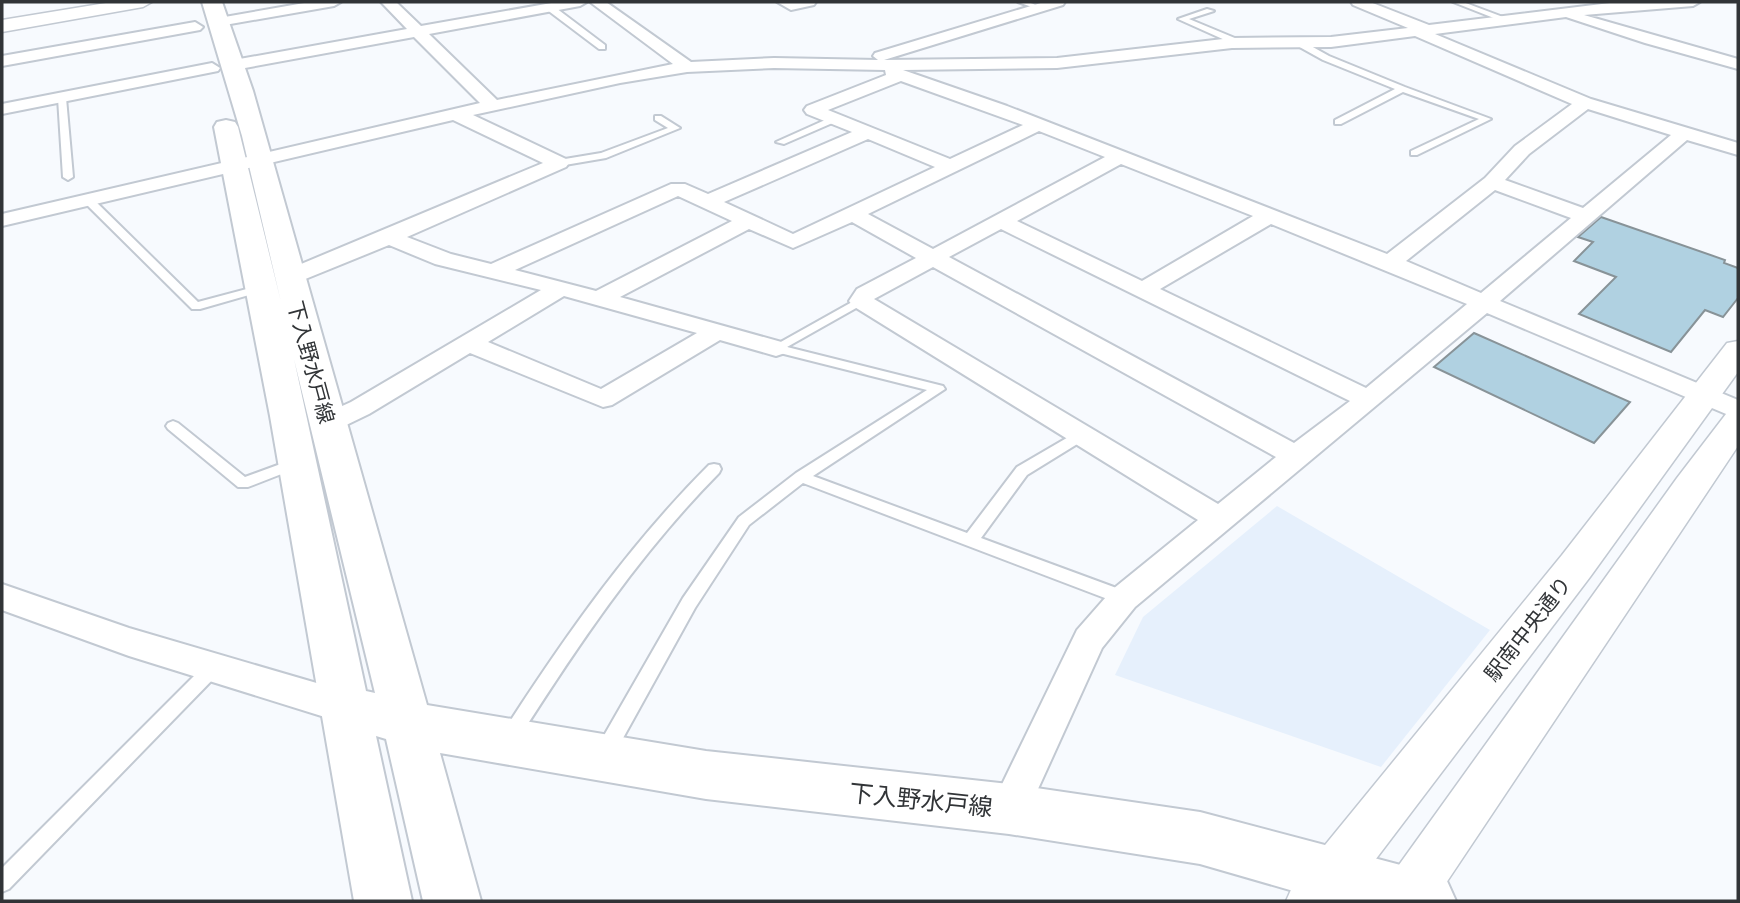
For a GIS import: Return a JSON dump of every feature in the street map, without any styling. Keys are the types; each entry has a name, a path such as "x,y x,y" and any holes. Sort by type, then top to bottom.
{"main road":[{"name":"下入野水戸線","path":"203,13 223,66 276,282 298,462 383,901"},
{"name":"下入野水戸線","path":"276,282 328,423 409,724 452,901"},
{"name":"下入野水戸線","path":"344,707 409,724 706,775 1009,809 1200,838 1322,888 1413,900"}],"street":[{"path":"2,26 144,2"},
{"path":"2,61 203,13 334,2"},
{"path":"388,2 493,106"},
{"path":"2,109 580,2"},
{"path":"597,2 687,67"},
{"path":"784,2 791,6 809,2"},
{"path":"866,63 873,58 986,26 1058,2"},
{"path":"1358,2 1585,103 1738,149"},
{"path":"2,220 455,114 620,78 687,67 866,63 940,66 1057,62 1239,43 1331,42 1609,7 1692,2"},
{"path":"1567,14 1738,64"},
{"path":"866,63 1037,125 1390,263 1721,403"},
{"path":"900,75 813,110 952,167"},
{"path":"1390,263 1492,182 1522,150 1585,103"},
{"path":"455,114 559,163"},
{"path":"494,271 678,188 793,242 1037,125"},
{"path":"709,201 868,132"},
{"path":"1009,809 1088,640 1124,598 1486,303 1684,133"},
{"path":"1120,158 865,294 861,301 1219,519"},
{"path":"276,282 389,237 559,163"},
{"path":"1492,182 1585,216"},
{"path":"853,214 1296,456"},
{"path":"1142,290 1269,216"},
{"path":"600,298 749,221"},
{"path":"1000,221 1369,400"},
{"path":"389,237 443,258 600,298 715,333 776,348"},
{"path":"328,423 360,408 561,288"},
{"path":"470,344 603,399 715,333"},
{"name":"駅南中央通り","path":"1322,888 1576,566 1721,403 1738,351"},
{"path":"1413,900 1690,487 1738,422"},
{"path":"2,597 45,614 212,668 344,707"}],"lane":[{"path":"1022,2 1040,8"},
{"path":"1457,2 1507,20"},
{"path":"549,7 602,47"},
{"path":"1210,12 1182,19 1239,43"},
{"path":"1299,43 1326,58 1402,89 1487,119 1414,153"},
{"path":"1338,122 1402,89"},
{"path":"62,98 68,177"},
{"path":"559,163 603,156 675,128 658,118"},
{"path":"781,142 834,119"},
{"path":"88,200 196,306 276,282"},
{"path":"776,348 861,301"},
{"path":"602,758 689,603 744,521 801,477 938,389 776,348"},
{"path":"173,426 243,483 298,462"},
{"path":"970,541 1022,471 1082,435"},
{"path":"506,742 596,605 671,510 714,469"},
{"path":"801,477 1124,598"},
{"path":"2,882 212,668"}],"shaded area":[{"path":"1277,506 1490,630 1381,767 1115,675 1143,617"}],"building":[{"path":"1601,217 1725,260 1724,263 1738,268 1738,298 1723,317 1705,310 1671,352 1579,314 1616,277 1574,261 1593,242 1578,237"},
{"path":"1474,333 1630,402 1594,443 1434,367"}]}
